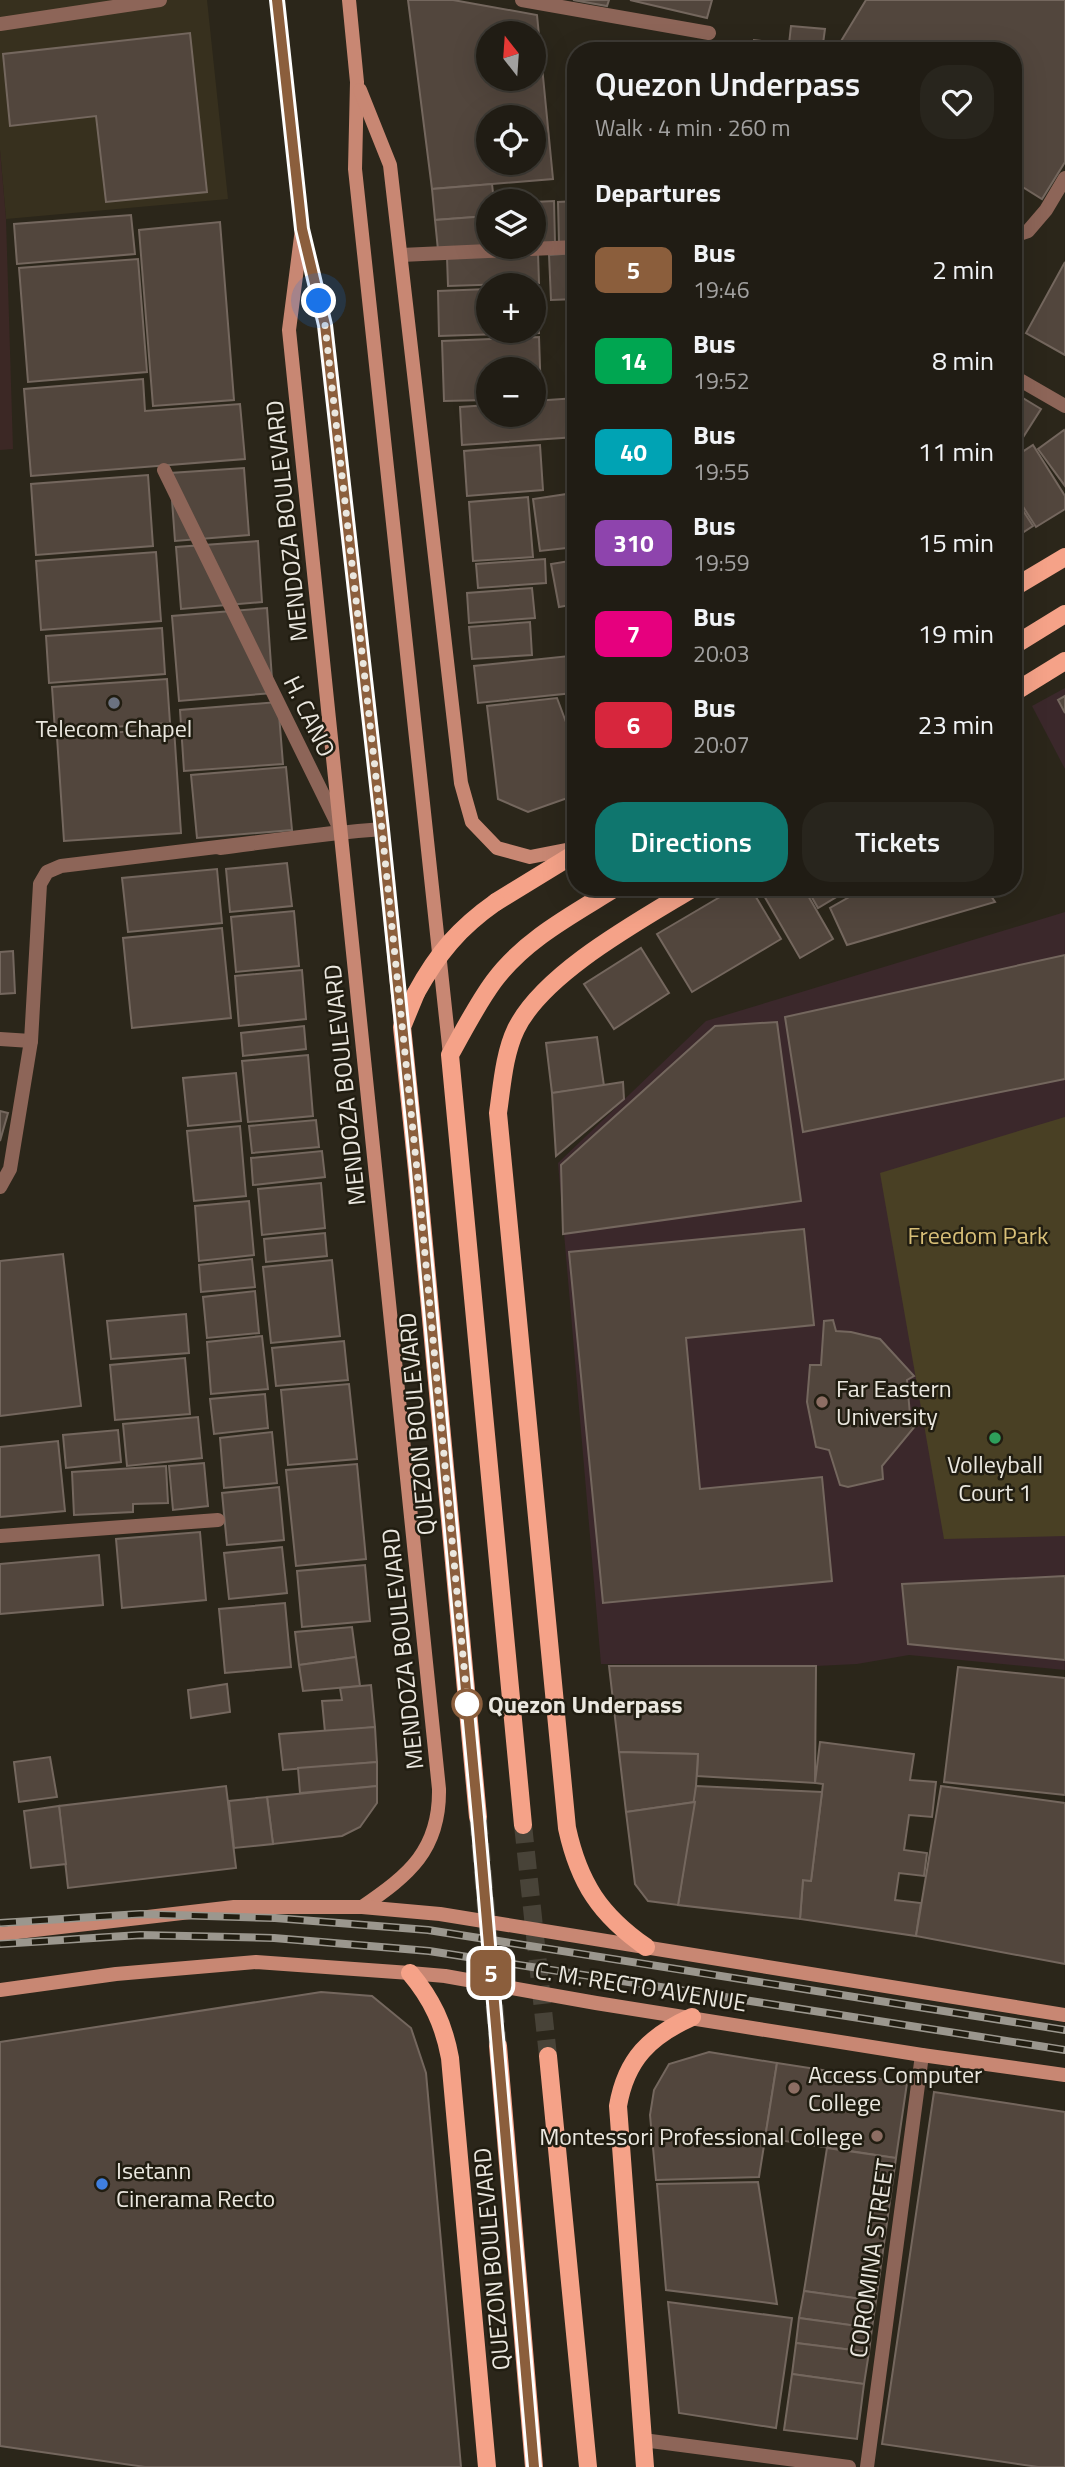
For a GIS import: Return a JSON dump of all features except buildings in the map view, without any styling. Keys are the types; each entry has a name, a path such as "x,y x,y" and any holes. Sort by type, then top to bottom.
{"main road":[{"name":"MENDOZA BOULEVARD","path":"277,0 302,229 325,325 402,1027"},
{"path":"349,0 357,82 355,169 450,1055 523,1825"},
{"path":"357,82 390,165 461,783 472,822 497,848 530,857 567,852"},
{"name":"MENDOZA BOULEVARD","path":"302,229 289,330 439,1789 439,1804 433,1831 416,1865 398,1882 362,1907"},
{"path":"1022,583 1065,557"},
{"path":"1022,640 1065,614"},
{"path":"1022,687 1065,661"},
{"path":"402,1027 416,993 449,941 471,919 567,857"},
{"path":"450,1055 495,979 517,955 551,928 603,896"},
{"path":"646,1947 614,1922 591,1893 579,1870 567,1828 498,1113 505,1070 516,1029 535,1002 562,975 630,926 680,896"},
{"name":"QUEZON BOULEVARD","path":"402,1027 478,1817"},
{"name":"C. M. RECTO AVENUE","path":"0,1934 234,1907 362,1907 440,1914 1065,2015"},
{"name":"C. M. RECTO AVENUE","path":"0,1990 116,1974 256,1962 410,1973 445,1976 596,2003 1065,2075"},
{"path":"410,1973 438,2014 450,2058 487,2467"},
{"path":"645,2467 618,2106 624,2080 639,2054 662,2033 692,2017"},
{"name":"QUEZON BOULEVARD","path":"498,2046 534,2467"},
{"path":"548,2056 588,2467"}],"street":[{"path":"0,24 160,0"},
{"path":"522,0 709,33"},
{"path":"1022,233 1028,231 1046,210 1065,178"},
{"path":"401,255 567,247"},
{"path":"1022,381 1065,406"},
{"name":"H. CANO","path":"164,470 341,832"},
{"path":"0,1187 10,1169 31,1041 40,884 47,872 61,866 341,832 382,830"},
{"path":"341,832 314,835 220,848 287,839 314,835 327,834 341,832"},
{"path":"0,1039 31,1041"},
{"path":"0,1536 218,1520"},
{"name":"COROMINA STREET","path":"866,2467 922,2055"},
{"path":"643,2440 849,2467"}],"shaded area":[{"path":"0,0 207,0 228,199 6,219 0,150"},
{"path":"0,150 6,219 13,449 0,450"},
{"path":"1065,688 1065,769 1032,706"},
{"name":"Far Eastern University","path":"1065,912 1065,1670 909,1655 857,1664 816,1666 601,1664 558,1163 706,1021"}],"green space":[{"name":"Freedom Park","path":"1065,1117 1065,1536 944,1539 880,1173"}],"tunnel":[{"path":"478,1817 498,2046"},
{"path":"523,1825 548,2056"}],"railway":[{"path":"0,1923 140,1914 275,1918 428,1930 1065,2030"},
{"path":"0,1944 140,1935 274,1938 429,1951 1065,2050"}],"bus line":[{"name":"5","path":"277,0 302,229 325,325 382,830 478,1817 534,2467"}],"place":[{"name":"Telecom Chapel","path":"114,703"},
{"name":"Far Eastern University","path":"822,1402"},
{"name":"Volleyball Court 1","path":"995,1438"},
{"name":"Quezon Underpass","path":"467,1704"},
{"name":"Access Computer College","path":"794,2088"},
{"name":"Montessori Professional College","path":"877,2136"},
{"name":"Isetann Cinerama Recto","path":"102,2184"}],"route":[{"path":"319,301 325,325 382,830 468,1709 467,1704"}]}
